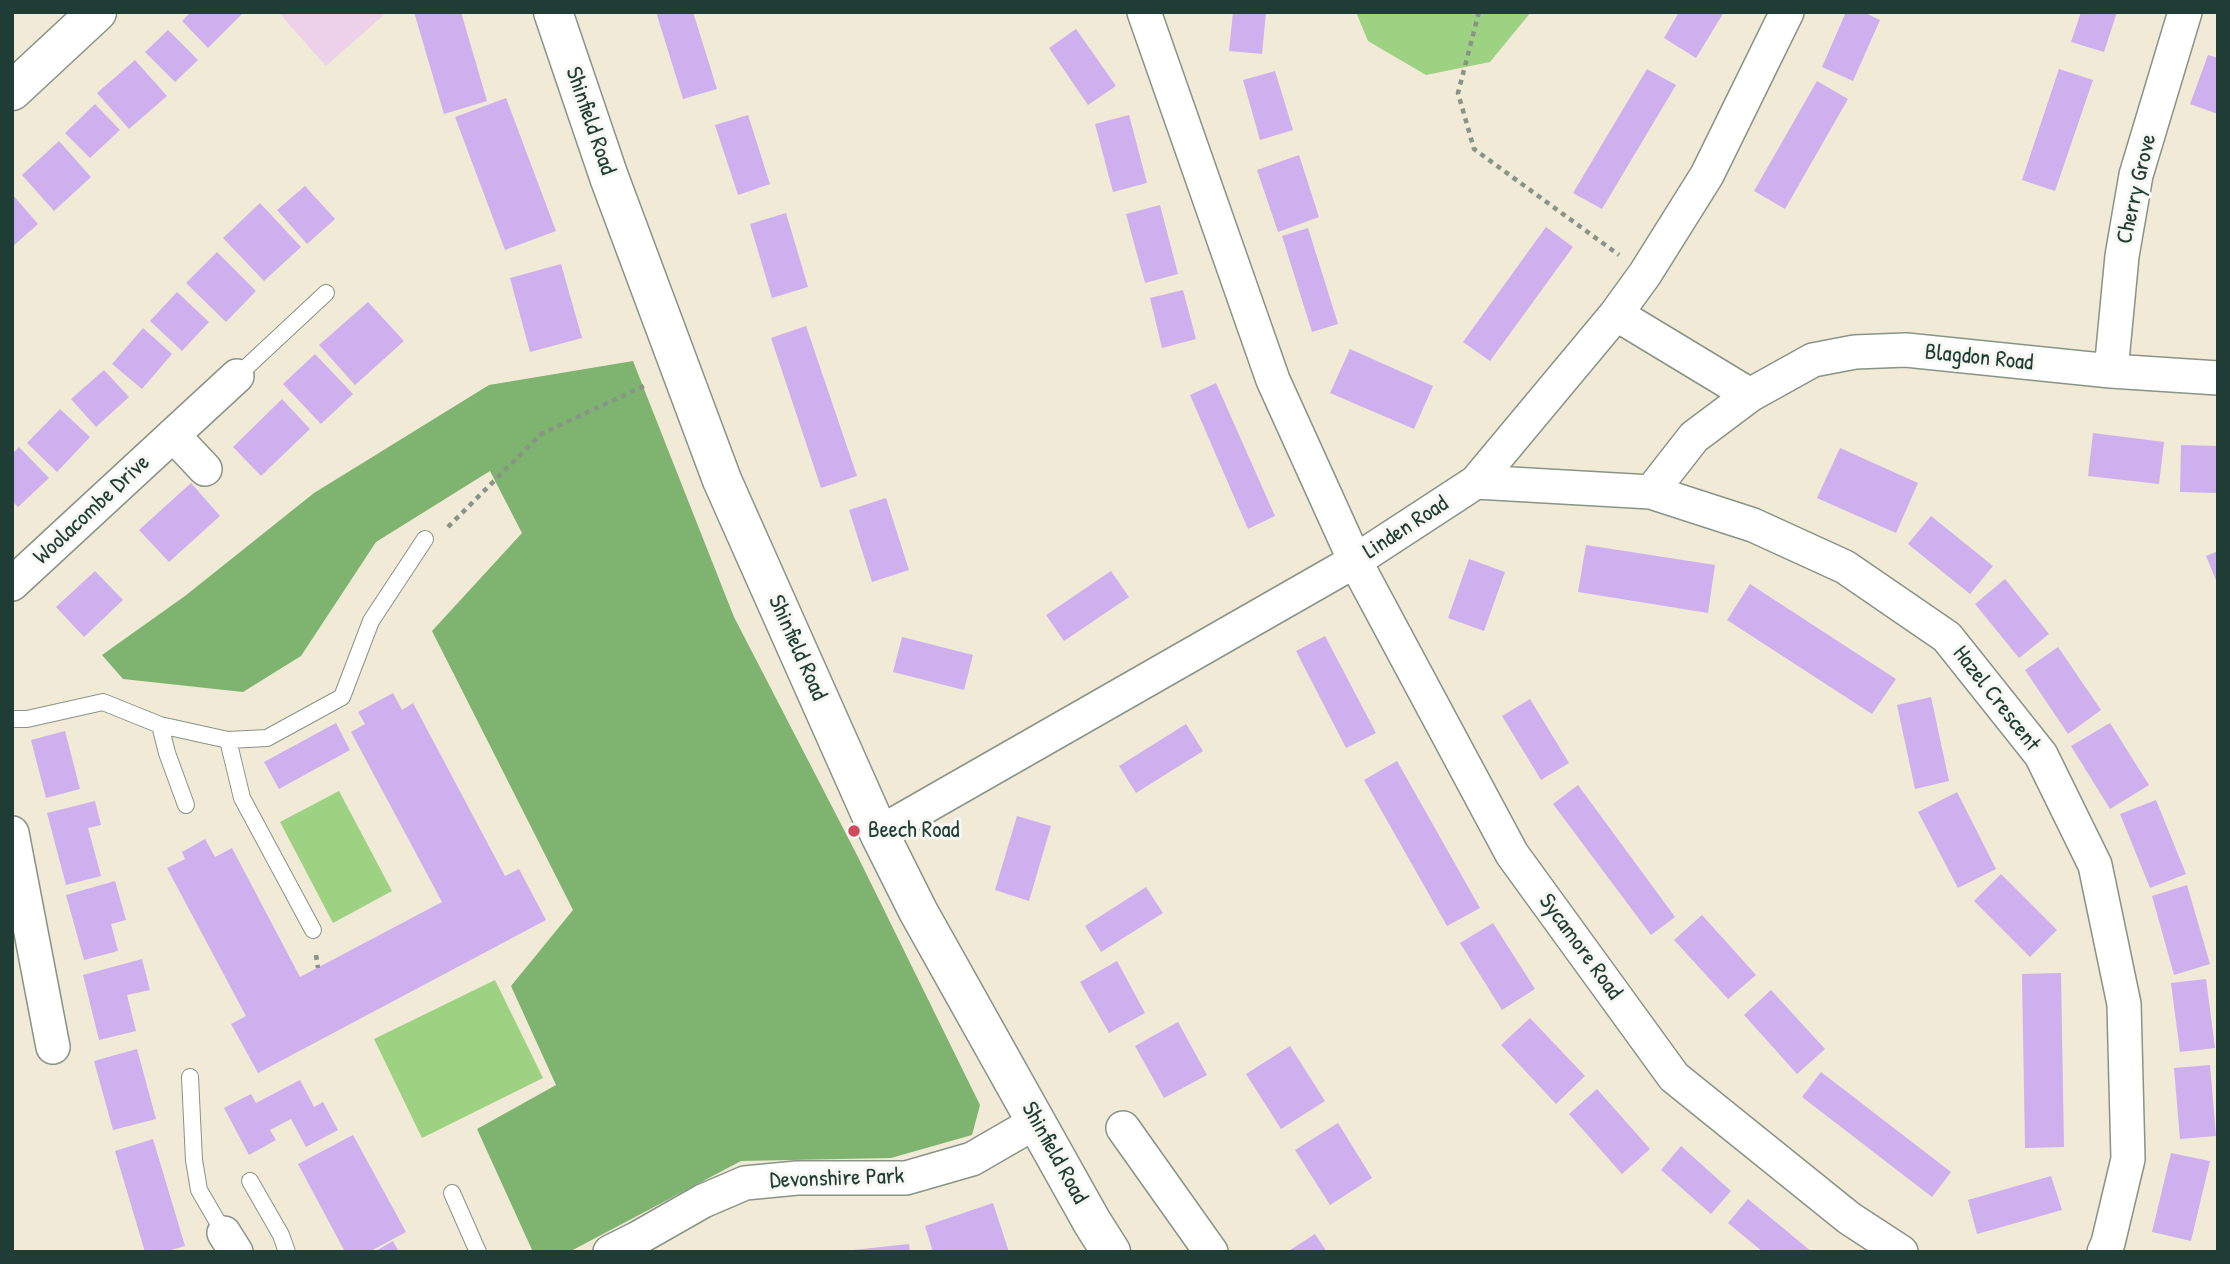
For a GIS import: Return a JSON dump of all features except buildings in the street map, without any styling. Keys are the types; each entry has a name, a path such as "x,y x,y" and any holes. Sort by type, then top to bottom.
{"main road":[{"path":"12,91 97,12"},
{"name":"Shinfield Road","path":"553,12 609,177 722,480 879,833 918,911 1111,1252"}],"street":[{"name":"Linden Road","path":"1144,12 1273,380 1355,561 1476,482 1616,314 1645,274 1707,175 1787,12"},
{"name":"Cherry Grove","path":"2111,371 2122,256 2136,176 2185,12"},
{"path":"1616,314 1750,395"},
{"name":"Blagdon Road","path":"1651,492 1694,438 1750,395 1813,360 1855,352 1906,350 2111,371 2218,378"},
{"name":"Woolacombe Drive","path":"12,584 237,376"},
{"path":"173,435 205,469"},
{"name":"Hazel Crescent","path":"1476,482 1651,492 1753,525 1845,567 1947,637 2042,755 2095,865 2124,1004 2128,1158 2104,1252"},
{"path":"879,833 1355,561"},
{"name":"Sycamore Road","path":"1355,561 1512,854 1674,1077 1849,1218 1901,1252"},
{"path":"12,833 53,1047"},
{"name":"Devonshire Park","path":"631,1247 703,1201 745,1184 797,1178 906,1178 972,1159 1036,1122"},
{"path":"1123,1128 1211,1252"}],"lane":[{"path":"237,376 326,293"},
{"path":"12,719 27,719 103,702 160,725 228,740 267,738 342,697 371,621 425,539"},
{"path":"160,725 186,805"},
{"path":"228,740 242,797 313,930"},
{"path":"190,1077 194,1160 199,1191 230,1242"},
{"path":"250,1181 281,1235 287,1252"},
{"path":"452,1193 478,1252"}],"path":[{"path":"1479,12 1458,93 1474,149 1645,274"},
{"path":"425,539 448,527 541,434 642,387 682,373"}],"shaded area":[{"path":"278,12 387,12 326,66"}],"green space":[{"path":"1356,12 1531,12 1490,62 1426,75 1368,41"},
{"path":"633,361 734,617 858,857 980,1105 972,1135 891,1158 741,1161 569,1252 533,1252 477,1129 556,1085 511,986 573,910 432,631 522,533 490,471 376,542 301,656 243,692 123,679 102,655 185,596 314,493 489,385"},
{"path":"339,791 392,891 333,923 280,822"},
{"path":"495,980 543,1078 422,1138 374,1039"}],"place":[{"name":"Beech Road","path":"854,831"}]}
